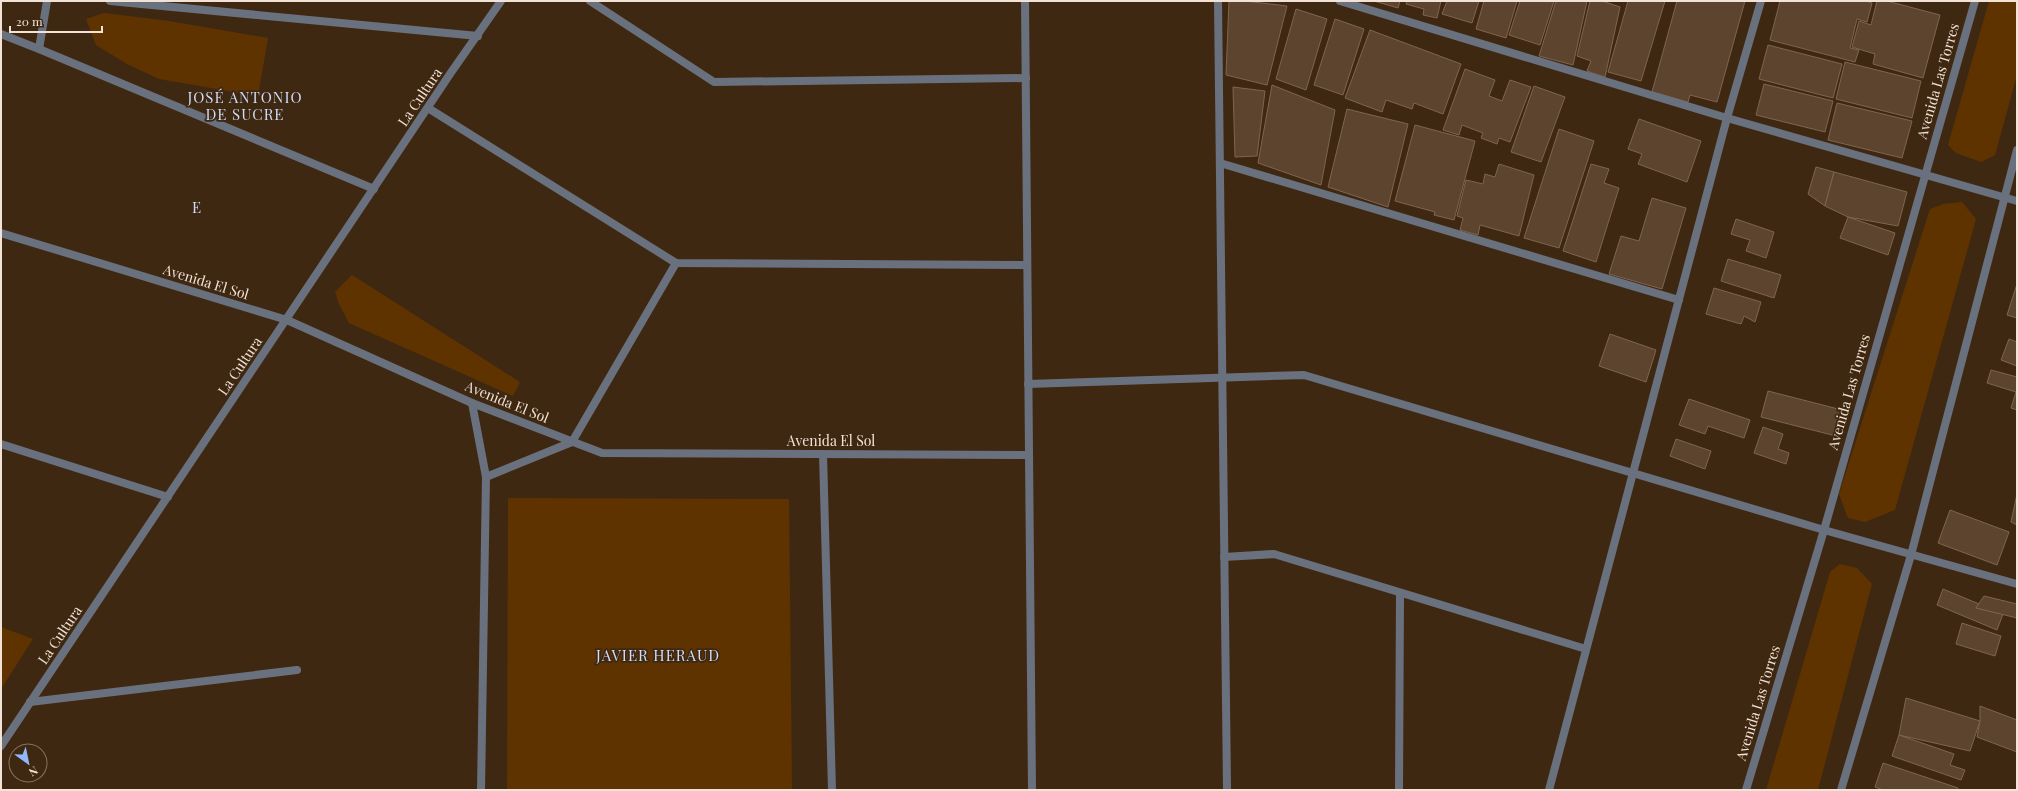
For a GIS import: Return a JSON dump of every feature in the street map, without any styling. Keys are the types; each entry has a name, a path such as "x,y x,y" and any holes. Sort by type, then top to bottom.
{"street":[{"path":"39,49 47,1"},
{"path":"110,1 478,36"},
{"name":"La Cultura","path":"1,746 501,1"},
{"path":"590,1 714,82 1026,78"},
{"path":"1025,1 1032,790"},
{"path":"1218,1 1227,790"},
{"path":"1340,1 1727,118 2017,201"},
{"path":"1549,790 1727,118 1761,1"},
{"name":"Avenida Las Torres","path":"1746,790 1824,530 1924,175 1975,1"},
{"path":"1,34 374,189"},
{"path":"428,108 676,263 1027,265"},
{"path":"1841,790 1911,555 2017,150"},
{"path":"1220,163 1679,300"},
{"name":"Avenida El Sol","path":"1,233 287,320 472,403 602,453 1029,455"},
{"path":"486,477 572,442 676,263"},
{"path":"1028,384 1304,375 1824,530 2017,584"},
{"path":"472,403 486,477 481,790"},
{"path":"1,444 168,497"},
{"path":"823,454 832,790"},
{"path":"1224,557 1274,554 1586,649"},
{"path":"1399,790 1400,593"},
{"path":"30,702 297,670"}],"shaded area":[{"path":"1989,1 2017,1 2017,75 1995,155 1981,162 1956,153 1948,145"},
{"path":"104,13 169,21 268,38 258,96 159,79 127,64 96,45 86,19"},
{"path":"1962,202 1976,219 1895,510 1865,522 1848,518 1839,494 1930,209 1943,204"},
{"path":"352,275 520,382 513,396 349,323 339,304 335,292"},
{"path":"508,498 789,499 792,790 507,790"},
{"path":"1840,564 1857,568 1872,584 1818,790 1766,790 1830,572"},
{"path":"1,627 33,639 1,689"}],"building":[{"path":"1229,1 1245,1 1287,6 1267,85 1226,75"},
{"path":"1374,1 1400,1 1398,8"},
{"path":"1407,1 1441,1 1437,18 1423,15 1424,9 1406,4"},
{"path":"1447,1 1479,1 1472,23 1442,14"},
{"path":"1484,1 1517,1 1506,38 1476,29"},
{"path":"1520,1 1554,1 1540,45 1509,35"},
{"path":"1556,1 1587,1 1573,65 1539,56"},
{"path":"1590,1 1602,1 1620,7 1605,77 1587,71 1591,61 1577,56"},
{"path":"1628,1 1665,1 1641,81 1608,72"},
{"path":"1677,1 1745,1 1717,102 1690,95 1688,102 1652,92"},
{"path":"1780,1 1866,1 1872,3 1867,22 1857,19 1850,48 1859,50 1855,62 1770,40"},
{"path":"1877,1 1887,1 1940,15 1923,78 1873,64 1875,54 1852,47 1859,21 1871,25"},
{"path":"1296,9 1327,19 1306,90 1276,79"},
{"path":"1335,19 1364,29 1343,95 1314,85"},
{"path":"1370,30 1461,64 1443,114 1414,103 1412,109 1386,100 1382,112 1345,98"},
{"path":"1768,45 1842,64 1833,98 1759,79"},
{"path":"1845,62 1921,81 1912,118 1836,99"},
{"path":"1465,69 1495,80 1489,96 1502,101 1510,80 1531,87 1510,142 1499,138 1497,144 1481,138 1483,133 1462,125 1459,135 1443,130"},
{"path":"1764,84 1833,101 1825,132 1756,115"},
{"path":"1272,85 1335,110 1321,185 1258,163"},
{"path":"1534,86 1565,97 1541,162 1511,152"},
{"path":"1233,87 1265,91 1257,156 1235,157"},
{"path":"1837,103 1912,121 1902,158 1828,140"},
{"path":"1347,109 1408,124 1388,207 1328,187"},
{"path":"1639,119 1701,141 1687,182 1638,164 1642,154 1628,149"},
{"path":"1415,125 1475,141 1454,220 1434,215 1435,212 1395,201"},
{"path":"1559,129 1594,141 1559,248 1524,238"},
{"path":"1499,164 1534,175 1519,236 1480,225 1478,235 1460,230 1463,218 1457,216 1466,180 1483,184 1485,174 1495,177"},
{"path":"1591,164 1609,169 1604,183 1619,188 1596,262 1563,251"},
{"path":"1816,167 1834,172 1825,206 1808,194"},
{"path":"1834,172 1907,192 1898,226 1848,217 1825,206"},
{"path":"1652,198 1686,208 1662,289 1609,274 1621,236 1639,241"},
{"path":"1848,217 1895,233 1888,255 1840,238"},
{"path":"1736,219 1774,232 1766,258 1746,251 1750,240 1731,234"},
{"path":"1728,259 1781,275 1774,298 1721,281"},
{"path":"2017,284 2017,318 2007,315"},
{"path":"1714,288 1761,302 1755,322 1744,316 1741,324 1706,314"},
{"path":"1610,334 1656,350 1646,382 1599,366"},
{"path":"2009,339 2017,342 2017,366 2001,360"},
{"path":"1991,370 2017,377 2017,410 2011,408 2016,392 1987,383"},
{"path":"1768,391 1842,410 1836,436 1761,417"},
{"path":"1689,399 1750,420 1744,438 1708,426 1705,434 1679,425"},
{"path":"1763,427 1783,434 1778,449 1789,453 1786,464 1754,453"},
{"path":"1676,439 1711,451 1705,469 1670,456"},
{"path":"2017,494 2017,525 2011,522"},
{"path":"1950,510 2009,532 1997,565 1938,543"},
{"path":"1943,589 2003,614 1997,630 1937,605"},
{"path":"1984,596 2017,604 2017,618 1976,608"},
{"path":"1962,623 2001,636 1995,656 1956,644"},
{"path":"1906,698 1980,721 1970,751 1899,735"},
{"path":"1980,706 2017,720 2017,752 1977,737 1980,721"},
{"path":"1899,735 1954,754 1950,765 1965,770 1961,780 1892,756"},
{"path":"1883,763 1958,788 1958,790 1883,790 1875,787"}],"district":[{"name":"JOSÉ ANTONIO DE SUCRE","path":"245,106"},
{"name":"E","path":"197,208"},
{"name":"JAVIER HERAUD","path":"658,656"}]}
